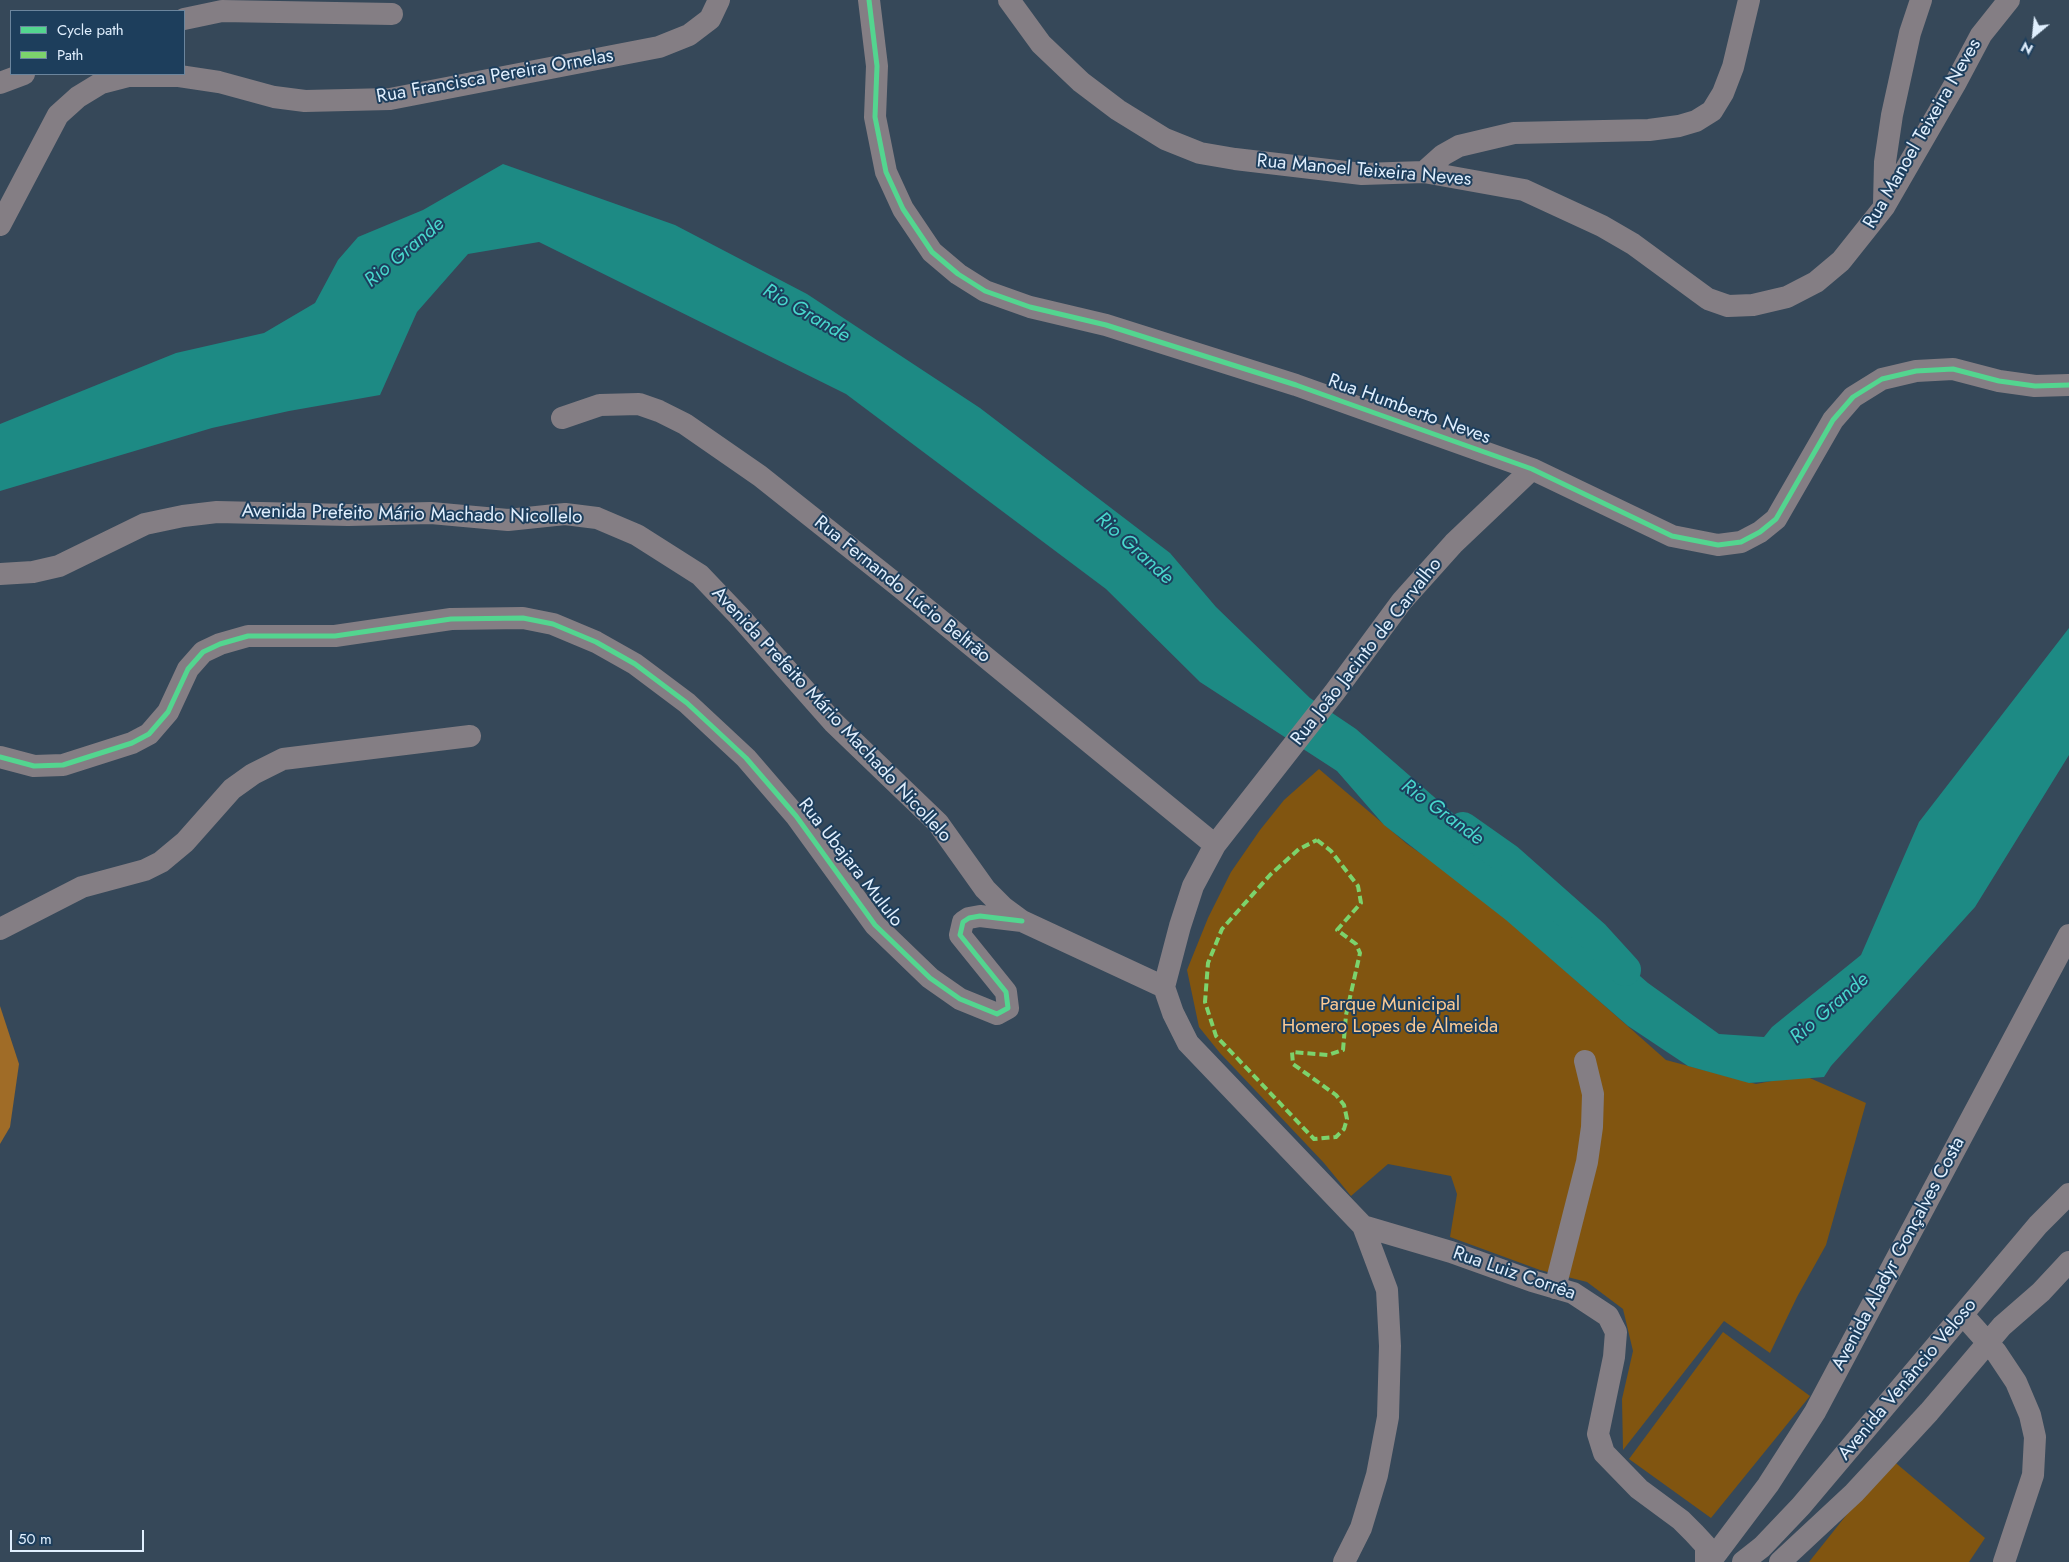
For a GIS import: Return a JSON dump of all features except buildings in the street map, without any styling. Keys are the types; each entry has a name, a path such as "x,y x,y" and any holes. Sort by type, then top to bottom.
{"street":[{"name":"Rua Francisca Pereira Ornelas","path":"0,225 58,116 78,96 101,83 128,76 179,76 219,82 274,97 305,101 390,99 660,47 689,35 710,19 719,0"},
{"name":"Rua Humberto Neves","path":"869,0 877,66 875,116 886,172 903,209 932,252 958,274 985,291 1030,307 1106,325 1296,385 1532,469 1672,536 1718,545 1741,542 1760,532 1776,519 1833,420 1853,397 1882,379 1916,371 1952,369 1999,381 2035,386 2061,387 2069,385"},
{"name":"Rua Manoel Teixeira Neves","path":"1009,0 1041,44 1080,82 1118,110 1165,139 1200,153 1235,159 1362,174 1424,172 1524,190 1564,207 1633,244 1708,299 1728,306 1753,305 1786,297 1816,282 1841,261 1884,208 1955,84 1980,35 2009,0"},
{"path":"1424,172 1443,155 1459,146 1514,133 1649,130 1680,126 1696,121 1712,111 1723,93 1733,67 1748,8 1731,0"},
{"path":"1884,208 1885,162 1892,115 1910,32 1921,0"},
{"path":"185,19 222,11 392,14"},
{"path":"0,83 21,75"},
{"name":"Rua Fernando Lúcio Beltrão","path":"562,418 600,405 639,404 659,411 685,424 760,476 901,588 1215,845"},
{"name":"Rua João Jacinto de Carvalho","path":"1164,987 1192,886 1215,845 1282,761 1402,601 1454,543 1532,469"},
{"name":"Avenida Prefeito Mário Machado Nicollelo","path":"0,574 33,572 59,566 145,524 183,516 217,512 348,515 431,513 508,520 565,514 597,518 637,534 700,576 770,650 832,722 938,823 985,889 1003,907 1022,921 1164,987"},
{"name":"Rua Ubajara Mululo","path":"0,758 34,766 63,766 132,744 149,734 168,712 188,669 203,652 220,644 248,636 335,636 451,620 523,618 553,624 596,642 635,664 687,703 746,758 796,816 875,925 930,978 960,1000 997,1014 1008,1008 1006,992 960,936 962,922 968,918 980,916 1022,921"},
{"path":"0,929 82,886 145,870 161,862 185,842 232,789 253,774 283,759 470,736"},
{"name":"Avenida Aladyr Gonçalves Costa","path":"1710,1562 1768,1485 1815,1412 2069,935"},
{"path":"1164,987 1173,1013 1188,1043 1363,1226 1387,1290 1390,1346 1388,1417 1377,1475 1361,1528 1344,1562"},
{"path":"1555,1288 1587,1162 1592,1128 1593,1094 1585,1061"},
{"name":"Avenida Venâncio Veloso","path":"1743,1562 1762,1547 1801,1506 2038,1225 2069,1194"},
{"name":"Rua Luiz Corrêa","path":"1363,1226 1451,1252 1555,1288 1573,1292 1608,1316 1616,1332 1614,1357 1598,1434 1604,1452 1639,1489 1681,1520 1694,1533 1706,1546 1706,1562"},
{"name":"Avenida Venâncio Veloso","path":"1780,1562 1854,1493 1929,1412 2002,1326 2040,1292 2069,1262"},
{"path":"1963,1315 1988,1343 2016,1382 2030,1415 2035,1437 2033,1475 2004,1562"}],"green space":[{"name":"Parque Municipal Homero Lopes de Almeida","path":"1319,769 1407,844 1475,891 1666,1060 1756,1084 1803,1075 1866,1103 1826,1245 1797,1297 1770,1353 1724,1321 1623,1450 1622,1399 1633,1351 1623,1309 1587,1282 1540,1270 1450,1237 1457,1194 1451,1176 1388,1164 1351,1196 1324,1163 1220,1053 1199,1027 1187,970 1208,918 1231,872 1260,830 1284,800"},
{"path":"1723,1332 1810,1396 1711,1518 1629,1459"},
{"path":"1891,1459 1985,1538 1969,1562 1809,1562"}],"shaded area":[{"path":"0,1006 19,1064 10,1127 0,1144"}],"water":[{"path":"503,164 675,225 807,294 980,408 1170,553 1216,607 1310,698 1356,729 1648,983 1719,1034 1764,1037 1772,1027 1861,955 1919,822 2069,628 2069,755 1975,907 1831,1066 1824,1077 1749,1083 1688,1066 1628,1026 1506,920 1384,825 1337,771 1200,682 1106,589 846,394 539,242 468,254 417,312 380,395 289,411 212,428 0,491 0,424 176,353 264,333 315,303 338,260 358,237 423,210"}],"waterway":[{"name":"Rio Grande","path":"1463,828 1507,859 1594,936 1625,970"}],"marked path":[{"path":"1317,840 1331,851 1358,886 1361,903 1337,930 1356,944 1360,953 1346,1015 1343,1050 1328,1055 1292,1052 1293,1064 1336,1095 1344,1105 1347,1119 1344,1129 1336,1137 1314,1139 1216,1036 1205,1002 1208,963 1222,929 1270,875 1299,849 1317,840"}],"cycle path":[{"path":"869,0 877,66 875,117 886,172 903,209 932,252 958,274 985,291 1030,307 1106,325 1296,385 1532,469 1672,536 1718,545 1741,542 1760,532 1776,519 1833,420 1853,397 1882,379 1916,371 1953,369 1999,381 2035,386 2069,385"},
{"path":"0,757 34,766 63,765 132,743 149,734 168,712 188,669 203,652 220,644 248,636 335,636 451,619 523,618 553,624 596,642 635,664 687,703 746,758 796,816 875,925 930,978 960,999 997,1014 1008,1008 1006,992 960,935 963,922 969,918 980,916 1022,921"}]}
